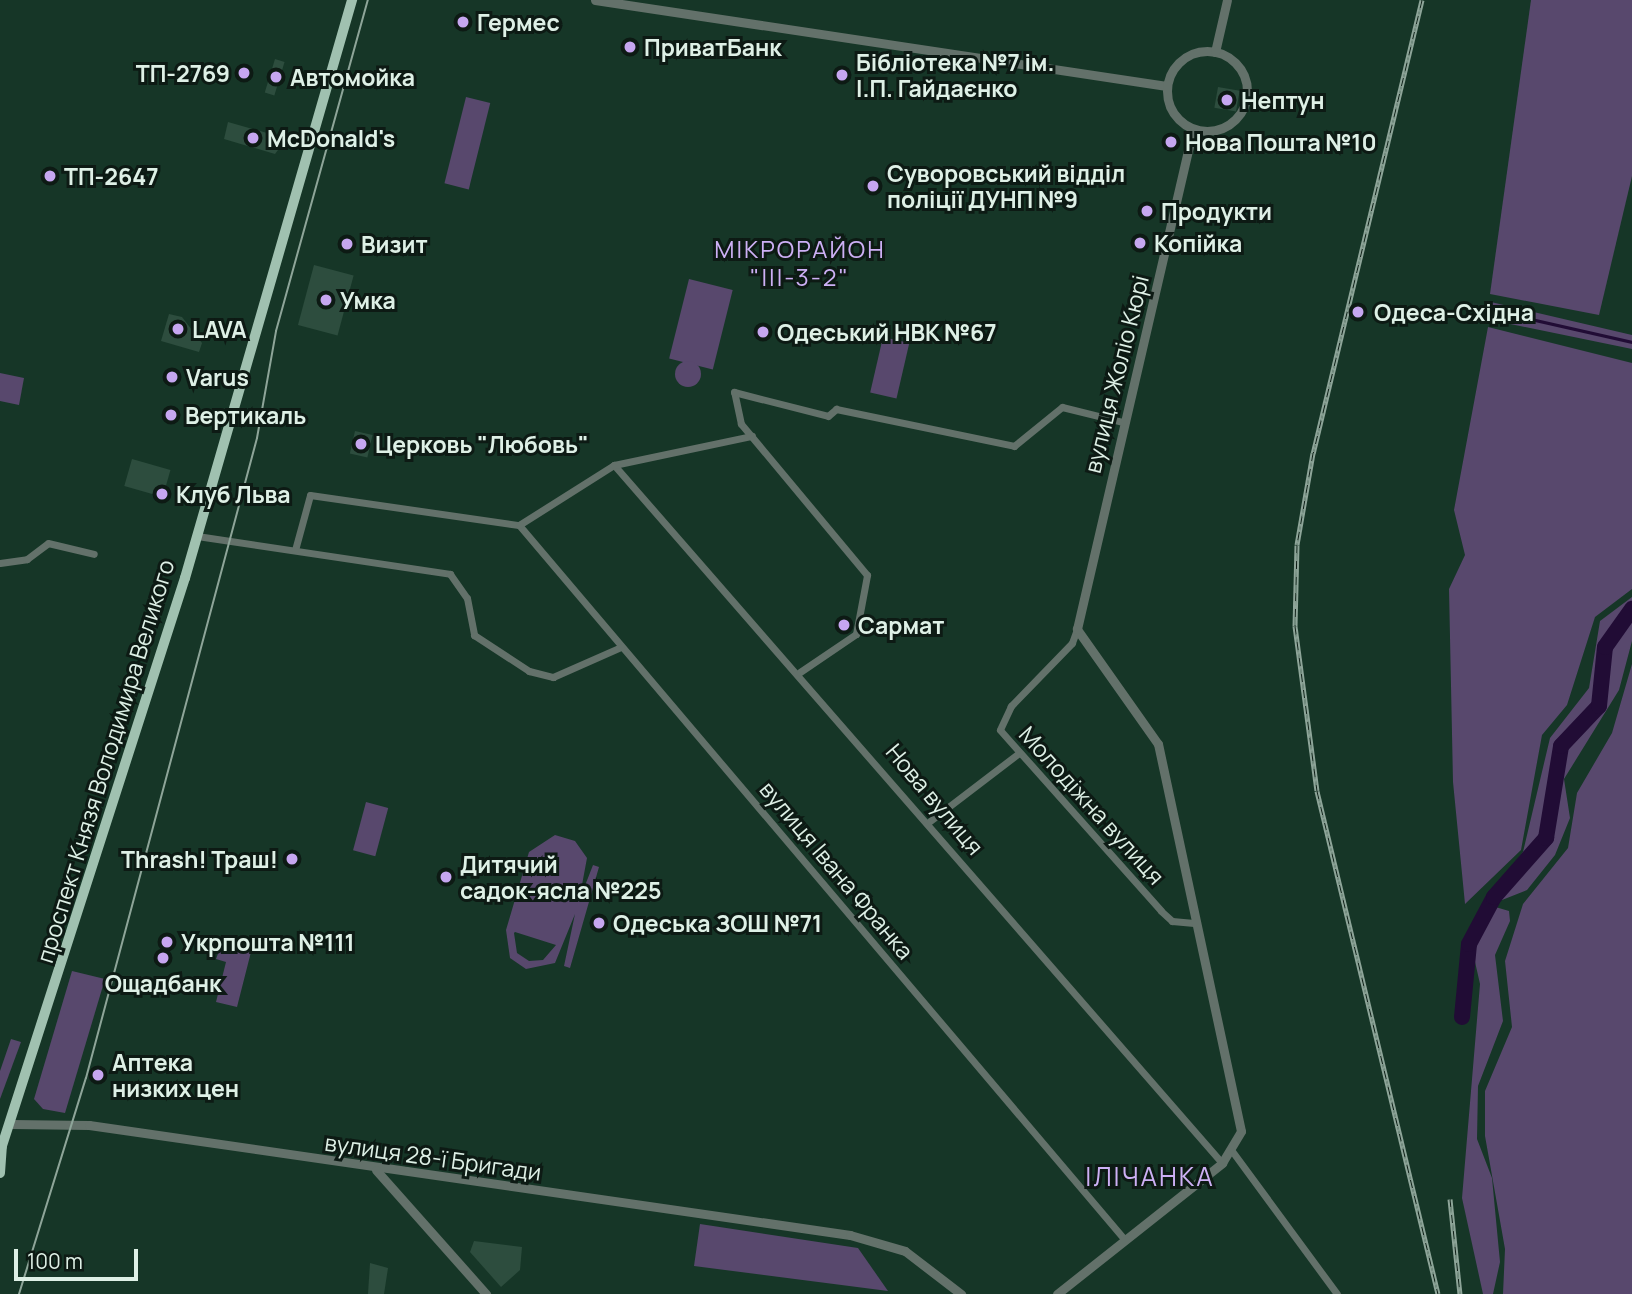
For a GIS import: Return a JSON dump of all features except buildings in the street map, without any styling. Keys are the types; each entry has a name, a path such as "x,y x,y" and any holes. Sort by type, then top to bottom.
{"highway":[{"name":"проспект Князя Володимира Великого","path":"0,1173 1,1150 197,536 352,0"}],"street":[{"path":"595,0 1167,86"},
{"path":"1215,52 1227,0"},
{"path":"1215,52 1238,66 1247,96 1231,124 1193,129 1173,112 1167,86 1179,63 1215,52"},
{"name":"вулиця Жоліо Кюрі","path":"1077,629 1193,129"},
{"path":"800,672 856,634 867,575 741,424 734,391 828,416 836,409 1014,446 1062,407 1123,422"},
{"path":"295,550 310,495 519,525 614,465 752,436"},
{"name":"Нова вулиця","path":"614,465 930,821 1222,1163"},
{"name":"вулиця Івана Франка","path":"519,525 1125,1240"},
{"path":"197,536 450,574 467,598 474,635 529,671 553,677 621,647"},
{"path":"0,563 27,559 48,542 94,554"},
{"path":"1057,1294 1222,1163 1233,1151 1242,1120 1194,923 1155,736 1077,629"},
{"name":"Молодіжна вулиця","path":"1077,629 1001,723 1019,752 1161,911 1172,921 1194,923"},
{"path":"930,821 1019,752"},
{"name":"вулиця 28-ї Бригади","path":"11,1124 89,1125 376,1170 850,1235 905,1251 961,1294"},
{"path":"1233,1151 1336,1294"},
{"path":"376,1170 486,1294"}],"shaded area":[{"path":"1531,0 1632,0 1632,176 1599,315 1490,294"},
{"path":"466,97 490,103 469,189 444,183"},
{"path":"689,279 733,290 713,369 669,359"},
{"path":"1491,302 1632,335 1632,349 1491,320 1482,309"},
{"path":"1488,327 1632,363 1632,589 1595,617 1567,705 1542,735 1521,850 1465,904 1453,782 1449,589 1465,555 1454,510"},
{"path":"883,337 909,343 896,399 870,393"},
{"path":"688,361 697,365 701,374 697,383 688,387 679,383 675,374 679,365"},
{"path":"0,373 24,378 19,405 0,401"},
{"path":"1632,597 1632,641 1619,690 1564,779 1570,818 1555,855 1527,890 1502,900 1493,891 1523,852 1550,738 1589,688 1600,621"},
{"path":"1632,664 1632,1294 1503,1294 1505,1249 1485,1136 1485,1091 1512,1027 1505,961 1523,904 1568,848 1577,793 1612,733"},
{"path":"366,802 388,808 375,856 353,850"},
{"path":"555,835 575,841 587,858 579,901 593,865 599,867 570,968 564,966 575,914 555,963 526,969 510,958 506,930 529,852","holes":["515,932 556,945 543,960 529,961 517,953"]},
{"path":"1492,906 1509,911 1510,921 1495,955 1503,1021 1478,1086 1477,1139 1492,1178 1500,1262 1493,1294 1483,1294 1462,1198 1480,984 1473,953"},
{"path":"222,943 251,952 237,1007 216,1002 226,962 216,959"},
{"path":"72,971 105,979 65,1113 43,1109 34,1099"},
{"path":"11,1039 21,1042 0,1099 0,1071"},
{"path":"700,1224 858,1248 888,1291 694,1266"}],"waterway":[{"path":"1487,309 1632,342"},
{"path":"1462,1017 1469,944 1494,897 1546,838 1561,746 1599,706 1605,647 1632,609"}],"tram line":[{"path":"19,1294 86,1078 257,438 276,331 368,0"}],"railway":[{"path":"1422,0 1313,453 1297,545 1295,626 1317,791 1438,1294"},
{"path":"1450,1199 1460,1294"}],"place":[{"name":"Гермес","path":"463,22"},
{"name":"ПриватБанк","path":"630,47"},
{"name":"ТП-2769","path":"244,73"},
{"name":"Бібліотека №7 ім. І.П. Гайдаєнко","path":"842,75"},
{"name":"Автомойка","path":"276,77"},
{"name":"Нептун","path":"1227,100"},
{"name":"McDonald's","path":"253,138"},
{"name":"Нова Пошта №10","path":"1171,142"},
{"name":"ТП-2647","path":"50,176"},
{"name":"Суворовський відділ поліції ДУНП №9","path":"873,186"},
{"name":"Продукти","path":"1147,211"},
{"name":"Копійка","path":"1140,243"},
{"name":"Визит","path":"347,244"},
{"name":"Умка","path":"326,300"},
{"name":"Одеса-Східна","path":"1358,312"},
{"name":"LAVA","path":"178,329"},
{"name":"Одеський НВК №67","path":"763,332"},
{"name":"Varus","path":"172,377"},
{"name":"Вертикаль","path":"171,415"},
{"name":"Церковь \"Любовь\"","path":"361,444"},
{"name":"Клуб Льва","path":"162,494"},
{"name":"Сармат","path":"844,625"},
{"name":"Thrash! Траш!","path":"292,859"},
{"name":"Дитячий садок-ясла №225","path":"446,877"},
{"name":"Одеська ЗОШ №71","path":"599,923"},
{"name":"Укрпошта №111","path":"167,942"},
{"name":"Ощадбанк","path":"163,958"},
{"name":"Аптека низких цен","path":"98,1075"}],"district":[{"name":"МІКРОРАЙОН \"ІІІ-3-2\"","path":"800,263"},
{"name":"ІЛІЧАНКА","path":"1150,1177"}]}
